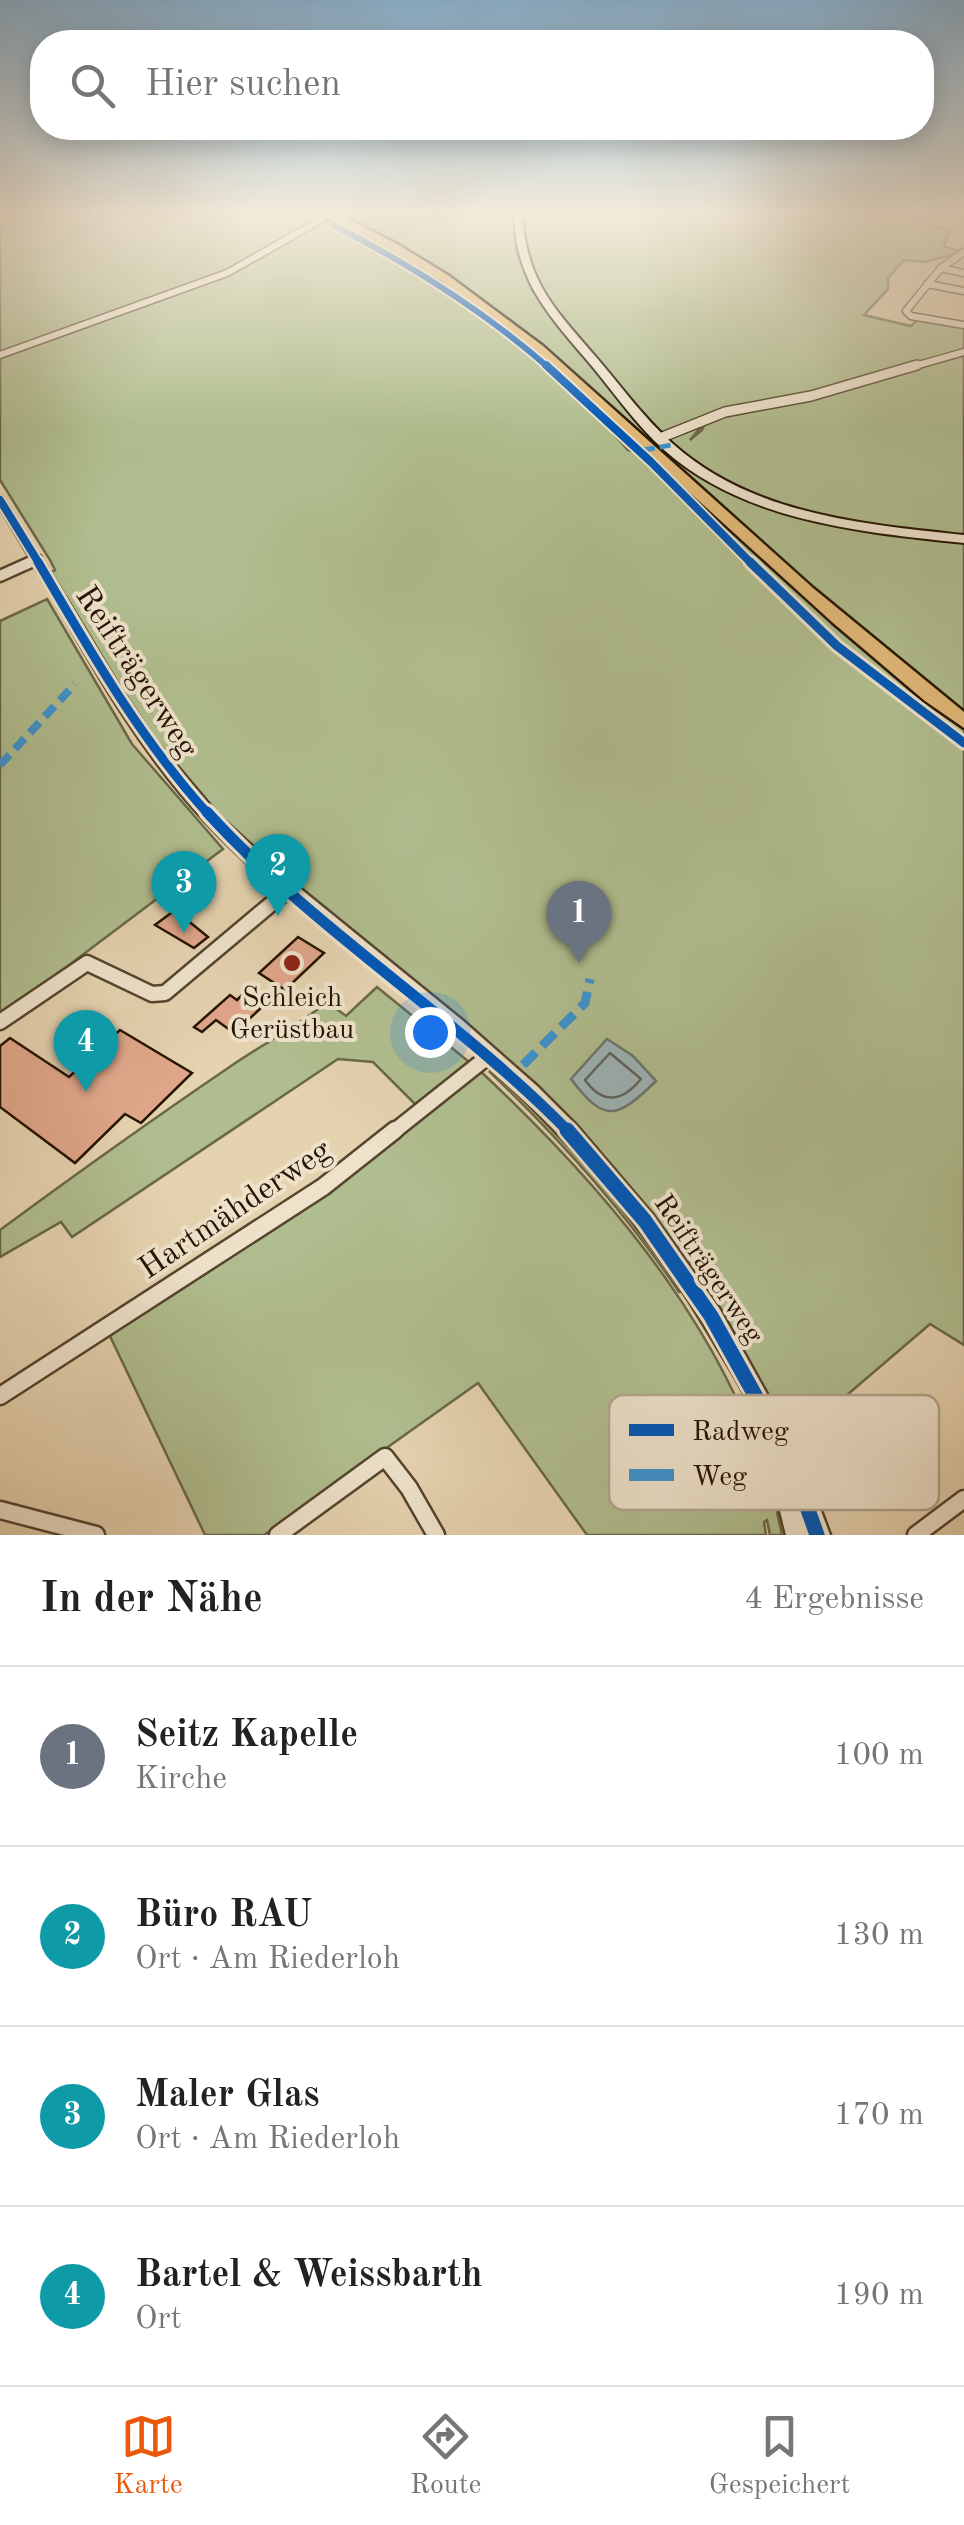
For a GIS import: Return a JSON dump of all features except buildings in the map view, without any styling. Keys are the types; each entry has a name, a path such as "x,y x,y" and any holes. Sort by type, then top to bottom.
{"highway":[{"path":"455,284 549,354 793,580 964,722"}],"main road":[{"path":"532,284 660,438 703,473 785,508 869,527 964,540"}],"street":[{"path":"0,355 198,284"},
{"path":"964,291 928,284 907,314 964,325"},
{"path":"660,438 725,412 812,396 964,352"},
{"name":"Reifträgerweg","path":"0,500 144,738 214,820 289,889 490,1055 553,1118 661,1244 729,1346 756,1395"},
{"path":"0,576 38,560"},
{"path":"0,1022 87,962 152,994 164,993 289,889"},
{"name":"Hartmähderweg","path":"0,1396 322,1187 490,1055"},
{"path":"278,1535 384,1457 409,1488 436,1535"},
{"path":"916,1535 964,1499"},
{"path":"0,1510 96,1535"},
{"name":"Reifträgerweg","path":"791,1510 799,1535"},
{"name":"Reifträgerweg","path":"808,1510 817,1535"}],"green space":[{"path":"0,284 196,284 0,353"},
{"path":"195,284 447,284 518,334 803,596 964,729 964,1345 930,1324 847,1395 766,1395 713,1301 628,1189 219,818 148,736 50,573 55,570 50,560 0,480 0,356","holes":["494,324 638,449 848,656 635,452 628,450 590,408"]},
{"path":"455,284 529,284 655,439 700,474 781,509 786,507 705,472 665,440 705,422 690,440 702,430 707,418 669,433 657,431 534,284 888,284 888,289 864,315 911,326 920,317 964,325 964,716 814,593 577,376"},
{"path":"47,599 132,744 223,849 0,1017 0,621"},
{"path":"377,987 474,1066 419,1108 373,1062 338,1059 72,1237 61,1222 0,1257 0,1230 86,1167 327,1002 346,1016"},
{"path":"478,1069 528,1117 624,1223 667,1280 734,1395 609,1395 609,1510 775,1510 782,1535 770,1535 767,1520 766,1535 587,1535 478,1383 264,1535 205,1535 108,1332"},
{"path":"489,1071 509,1083 562,1135 621,1206 683,1291 679,1292 590,1177"}],"water":[{"path":"607,1039 633,1056 656,1081 631,1103 612,1111 593,1104 571,1079"}],"marked path":[{"path":"644,450 671,445"},
{"path":"0,765 75,684"},
{"path":"523,1065 585,1003 590,979"}],"cycle path":[{"path":"438,284 533,353 593,406 837,646 964,743"},
{"path":"0,500 124,707 181,784 280,882 456,1025 570,1132 679,1268 756,1395"},
{"path":"808,1510 817,1535"}],"place":[{"name":"Büro RAU","path":"278,916"},
{"name":"Maler Glas","path":"184,933"},
{"name":"Schleich Gerüstbau","path":"292,963"},
{"name":"Seitz Kapelle","path":"579,963"},
{"name":"Bartel & Weissbarth","path":"86,1092"}]}
